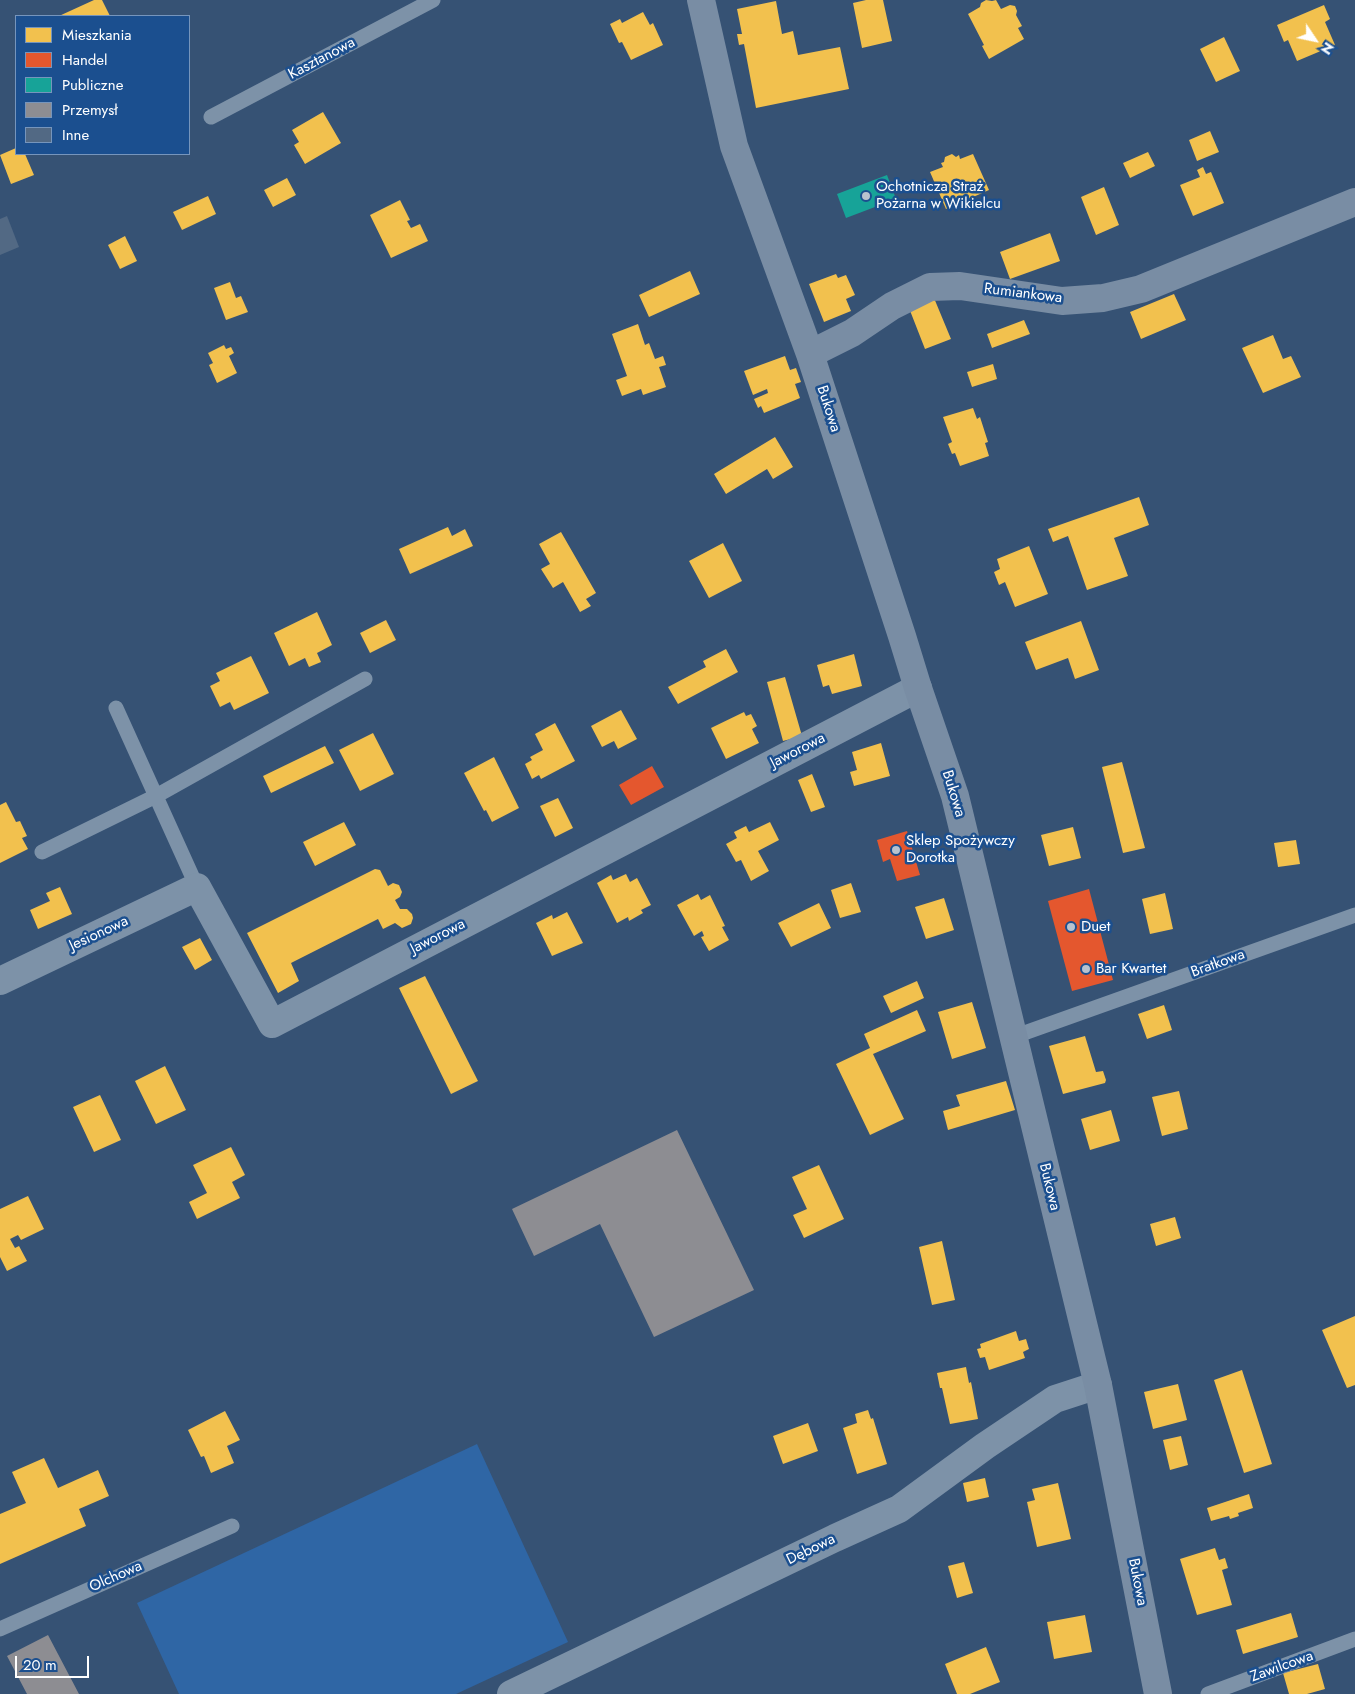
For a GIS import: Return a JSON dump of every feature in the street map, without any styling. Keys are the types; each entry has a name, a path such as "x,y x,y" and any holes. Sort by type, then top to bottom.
{"street":[{"name":"Bukowa","path":"701,0 734,146 810,354 955,796 1098,1385 1158,1694"},
{"name":"Rumiankowa","path":"810,354 852,333 892,306 930,287 960,286 1062,301 1102,298 1141,288 1355,202"},
{"name":"Jaworowa","path":"197,888 272,1024 918,688"},
{"name":"Jesionowa","path":"0,981 197,888"},
{"name":"Dębowa","path":"511,1694 899,1509 985,1446 1055,1399 1098,1385"}],"lane":[{"name":"Kasztanowa","path":"211,117 433,0"},
{"path":"42,852 156,796 366,679"},
{"name":"Jaworowa","path":"116,708 197,888"},
{"name":"Bratkowa","path":"1013,1037 1355,915"},
{"name":"Olchowa","path":"0,1629 232,1526"},
{"name":"Zawilcowa","path":"1208,1694 1355,1640"}],"shaded area":[{"path":"477,1444 568,1642 456,1694 179,1694 137,1603"}],"building: Mieszkania":[{"path":"94,0 102,0 110,15 61,15"},
{"path":"866,0 883,0 892,41 862,48 853,3"},
{"path":"986,0 996,0 1001,9 1010,5 1015,6 1016,15 1022,26 1018,28 1024,39 989,59 968,14 980,7 981,3"},
{"path":"776,1 782,34 793,31 798,55 840,47 849,89 756,108 744,44 739,45 737,34 742,34 737,9"},
{"path":"1324,5 1330,19 1325,22 1335,45 1297,61 1288,40 1284,42 1277,25"},
{"path":"643,12 650,25 653,23 663,45 631,60 622,42 619,43 610,24 620,19 622,23"},
{"path":"1224,37 1240,71 1216,82 1200,49"},
{"path":"323,112 341,143 305,164 294,145 299,142 292,130"},
{"path":"1210,131 1219,152 1197,161 1189,140"},
{"path":"15,148 15,155 25,155 34,175 11,184 0,155"},
{"path":"1148,152 1155,166 1130,178 1123,163"},
{"path":"952,154 956,157 959,155 960,159 973,154 989,190 946,209 930,172 943,167 941,163 944,162 945,157"},
{"path":"1203,167 1206,174 1211,172 1224,203 1193,216 1180,185 1200,177 1197,170"},
{"path":"287,178 296,195 273,207 264,190"},
{"path":"1104,187 1119,225 1096,235 1081,197"},
{"path":"208,196 216,214 182,230 173,212"},
{"path":"400,200 410,220 407,221 411,228 420,224 428,241 391,258 370,215"},
{"path":"1050,233 1060,261 1010,279 1000,252"},
{"path":"125,236 137,261 120,269 108,245"},
{"path":"690,271 700,294 649,317 639,295"},
{"path":"836,274 838,278 846,275 855,295 846,299 851,311 824,322 809,284"},
{"path":"230,282 236,298 241,296 248,312 226,320 214,288"},
{"path":"1174,294 1186,320 1141,339 1130,312"},
{"path":"934,298 951,339 925,349 909,308"},
{"path":"1024,320 1030,334 992,348 987,334"},
{"path":"638,324 645,345 649,343 655,359 663,356 666,365 659,367 666,387 643,395 641,389 622,396 616,380 627,376 612,334"},
{"path":"1273,335 1283,359 1291,356 1301,377 1263,393 1242,348"},
{"path":"224,345 226,349 231,347 234,353 229,356 237,373 217,383 209,365 213,363 208,353"},
{"path":"785,356 790,370 796,368 801,382 795,384 800,398 764,413 761,406 758,408 754,399 768,393 767,389 753,395 744,371"},
{"path":"993,364 997,379 972,387 967,372"},
{"path":"973,408 977,419 980,417 988,442 985,443 989,456 960,466 955,453 952,454 948,444 952,442 943,417"},
{"path":"775,437 793,467 773,479 767,469 726,494 714,474"},
{"path":"1139,497 1149,525 1114,538 1128,576 1087,590 1068,536 1053,542 1048,529"},
{"path":"448,527 452,536 465,529 473,546 410,574 399,549"},
{"path":"561,532 596,593 586,599 591,606 580,612 563,582 553,588 541,569 550,564 539,544"},
{"path":"723,543 742,581 709,598 689,561"},
{"path":"1029,546 1048,594 1015,607 1005,582 999,585 994,572 1000,569 997,559"},
{"path":"317,612 332,645 317,653 321,662 309,667 305,658 289,666 274,633"},
{"path":"386,620 396,640 370,653 360,633"},
{"path":"1081,621 1099,670 1075,679 1068,658 1036,670 1025,642"},
{"path":"726,649 738,672 678,704 668,687 706,667 703,661"},
{"path":"854,654 862,686 832,694 829,685 823,687 817,665"},
{"path":"251,656 269,693 234,710 230,702 220,707 210,686 220,681 216,673"},
{"path":"785,677 802,736 783,741 767,682"},
{"path":"621,710 637,739 618,749 614,741 602,747 591,726"},
{"path":"744,712 746,716 751,714 757,726 752,729 759,743 726,759 711,728"},
{"path":"555,723 575,761 541,779 539,775 532,779 525,764 532,760 530,757 543,750 535,734"},
{"path":"373,733 394,774 360,791 339,750"},
{"path":"881,743 890,776 854,786 850,772 857,770 852,752"},
{"path":"325,746 334,763 271,793 263,776"},
{"path":"494,757 519,808 492,822 464,773"},
{"path":"1122,762 1145,848 1123,853 1102,767"},
{"path":"812,774 825,807 811,812 798,780"},
{"path":"558,798 573,828 555,837 540,806"},
{"path":"6,802 16,822 20,821 27,836 22,838 28,849 0,863 0,805"},
{"path":"344,822 356,845 315,866 303,842"},
{"path":"770,822 779,840 758,851 769,871 751,881 741,860 736,862 726,844 737,838 734,832 746,826 749,832"},
{"path":"1073,827 1081,858 1049,866 1041,835"},
{"path":"1296,840 1300,864 1278,867 1274,843"},
{"path":"375,869 380,870 388,886 393,883 399,885 402,892 400,897 395,900 400,909 407,909 412,914 411,924 402,928 395,923 383,929 378,919 291,963 299,981 278,993 247,933"},
{"path":"626,874 630,882 637,878 651,905 641,910 643,913 629,921 628,917 617,923 597,883 611,875 613,880"},
{"path":"851,883 861,912 840,918 831,890"},
{"path":"60,887 72,914 38,929 30,910 50,901 46,893"},
{"path":"1165,893 1173,929 1150,934 1142,899"},
{"path":"698,894 701,900 710,895 725,926 722,927 729,940 709,951 701,937 704,936 702,931 694,936 677,905"},
{"path":"944,898 954,930 926,939 915,907"},
{"path":"819,903 831,928 791,947 778,923"},
{"path":"567,912 583,943 552,956 536,923 552,915 553,919"},
{"path":"200,938 212,960 195,970 182,947"},
{"path":"425,976 478,1081 451,1094 399,988"},
{"path":"917,981 924,998 891,1013 883,996"},
{"path":"972,1002 986,1048 952,1059 938,1012"},
{"path":"1164,1005 1172,1030 1147,1039 1138,1014"},
{"path":"917,1010 926,1031 873,1054 904,1119 870,1135 836,1064 870,1048 864,1034"},
{"path":"1085,1036 1096,1072 1103,1071 1105,1083 1063,1094 1049,1046"},
{"path":"165,1066 186,1110 156,1124 135,1081"},
{"path":"1006,1081 1015,1110 948,1130 943,1111 960,1106 956,1095"},
{"path":"1179,1091 1188,1129 1162,1136 1152,1097"},
{"path":"100,1095 121,1140 94,1152 73,1107"},
{"path":"1111,1110 1120,1141 1090,1150 1081,1119"},
{"path":"231,1147 245,1175 232,1182 240,1198 197,1219 189,1202 207,1193 193,1165"},
{"path":"819,1165 844,1219 804,1238 793,1215 807,1209 792,1177"},
{"path":"28,1196 44,1229 21,1240 18,1235 10,1239 15,1248 19,1246 27,1261 7,1271 0,1257 0,1209"},
{"path":"1175,1217 1181,1238 1156,1246 1150,1224"},
{"path":"942,1241 955,1300 932,1305 919,1247"},
{"path":"1355,1316 1355,1385 1347,1388 1322,1330"},
{"path":"1016,1331 1019,1341 1026,1339 1029,1349 1023,1352 1025,1358 989,1370 985,1357 980,1358 977,1349 981,1348 980,1344"},
{"path":"966,1367 978,1419 950,1424 937,1373"},
{"path":"1242,1370 1272,1464 1244,1473 1214,1380"},
{"path":"1178,1384 1187,1420 1153,1429 1144,1392"},
{"path":"868,1410 871,1419 873,1418 887,1464 857,1474 843,1428 857,1423 855,1414"},
{"path":"225,1411 240,1440 227,1446 234,1463 211,1473 204,1456 201,1457 188,1430"},
{"path":"808,1423 818,1451 783,1464 773,1436"},
{"path":"1181,1436 1188,1465 1170,1470 1163,1440"},
{"path":"44,1458 58,1488 98,1470 109,1496 79,1509 86,1526 0,1564 0,1514 26,1503 12,1472"},
{"path":"985,1478 989,1497 967,1502 963,1483"},
{"path":"1058,1483 1071,1539 1037,1547 1027,1502 1035,1500 1032,1489"},
{"path":"1249,1494 1253,1508 1238,1513 1239,1516 1230,1519 1229,1516 1211,1521 1207,1508"},
{"path":"1215,1548 1219,1560 1225,1558 1228,1568 1222,1570 1232,1605 1197,1615 1180,1559"},
{"path":"964,1562 973,1593 957,1598 948,1566"},
{"path":"1291,1613 1298,1637 1243,1654 1236,1630"},
{"path":"1085,1615 1092,1652 1054,1659 1047,1622"},
{"path":"986,1647 1000,1682 970,1694 957,1694 945,1664"},
{"path":"1318,1664 1325,1689 1307,1694 1289,1694 1283,1673"}],"building: Handel":[{"path":"652,766 664,787 631,805 619,785"},
{"name":"Sklep Spożywczy Dorotka","path":"907,831 920,875 897,881 890,859 883,862 877,840"},
{"path":"1089,889 1113,980 1072,991 1048,901"}],"building: Publiczne":[{"name":"Ochotnicza Straż Pożarna w Wikielcu","path":"887,175 896,199 846,218 837,194"}],"building: Przemysł":[{"path":"677,1130 754,1290 654,1337 600,1224 534,1256 512,1209"},
{"path":"48,1635 79,1694 27,1694 7,1656"}],"building: Inne":[{"path":"7,216 19,247 0,255 0,219"}],"place":[{"name":"Ochotnicza Straż Pożarna w Wikielcu","path":"866,196"},
{"name":"Sklep Spożywczy Dorotka","path":"896,850"},
{"name":"Duet","path":"1071,927"},
{"name":"Bar Kwartet","path":"1086,969"}]}
